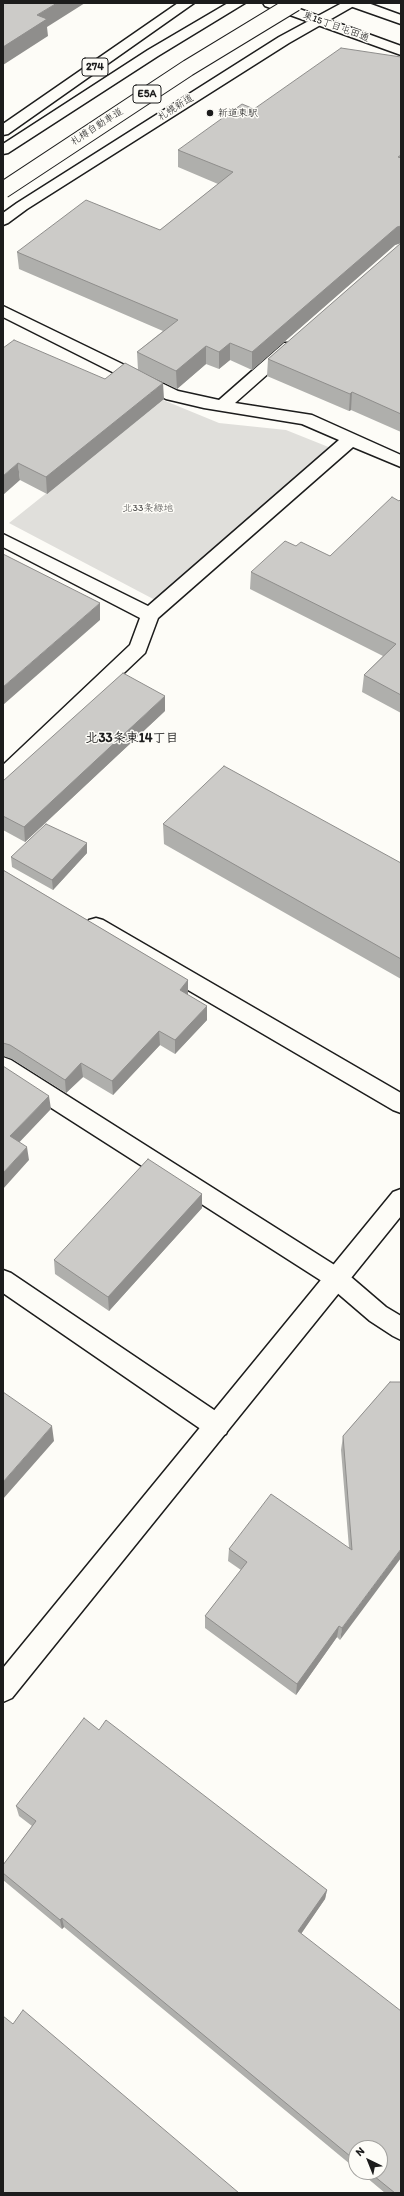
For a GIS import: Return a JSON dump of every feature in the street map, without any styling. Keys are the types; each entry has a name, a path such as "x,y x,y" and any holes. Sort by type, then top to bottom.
{"main road":[{"name":"274","path":"3,131 187,3"},
{"name":"E5A","path":"3,150 153,53 238,3"},
{"name":"東15丁目屯田通","path":"270,3 401,51"},
{"name":"札樽自動車道","path":"3,190 188,68 295,3"},
{"name":"札幌新道","path":"3,220 28,202 284,40 353,3"},
{"path":"353,3 401,20"},
{"path":"3,311 172,394 204,403 306,419 401,462"},
{"path":"223,405 300,337"},
{"path":"3,776 138,648 150,615 351,439"},
{"path":"3,540 150,615"},
{"path":"78,916 401,1104"},
{"path":"3,1066 336,1278 378,1314 401,1329"},
{"path":"3,1689 401,1199"},
{"path":"3,1280 217,1426"}],"green space":[{"name":"北33条緑地","path":"163,400 219,423 286,430 331,448 157,601 9,523"}],"building":[{"path":"3,3 57,3 37,15 47,19 3,47"},
{"path":"341,48 401,57 401,155 398,157 401,158 401,226 397,227 252,352 230,343 219,352 206,346 176,371 137,352 178,320 17,252 86,200 160,230 233,172 178,150 242,104 254,109"},
{"path":"401,243 401,414 352,392 350,394 268,359"},
{"path":"14,340 105,379 125,363 163,383 46,477 18,463 3,476 3,348"},
{"path":"392,497 399,501 401,499 401,695 364,675 396,644 251,572 285,541 296,546 301,542 330,556"},
{"path":"3,554 100,603 3,687"},
{"path":"123,673 165,696 24,827 3,816 3,781"},
{"path":"224,766 401,863 401,959 163,824"},
{"path":"46,824 87,843 52,880 11,857"},
{"path":"3,870 188,980 180,990 207,1006 175,1040 159,1031 112,1081 81,1063 65,1080 10,1045 3,1043"},
{"path":"3,1066 49,1096 10,1136 27,1147 3,1173"},
{"path":"148,1159 202,1194 108,1297 54,1260"},
{"path":"390,1382 401,1382 401,1549 342,1628 339,1626 297,1684 205,1616 247,1562 229,1549 271,1494 352,1550 343,1436"},
{"path":"3,1392 52,1426 3,1482"},
{"path":"84,1718 99,1730 106,1720 327,1890 298,1931 401,2011 401,2193 395,2193 379,2180 388,2180 388,2140 348,2140 348,2154 62,1918 60,1920 3,1873 3,1865 36,1821 16,1806"},
{"path":"23,2010 239,2193 3,2193 3,2016 13,2024"}],"place":[{"name":"新道東駅","path":"210,113"}],"district":[{"name":"北33条東14丁目","path":"132,739"}]}
